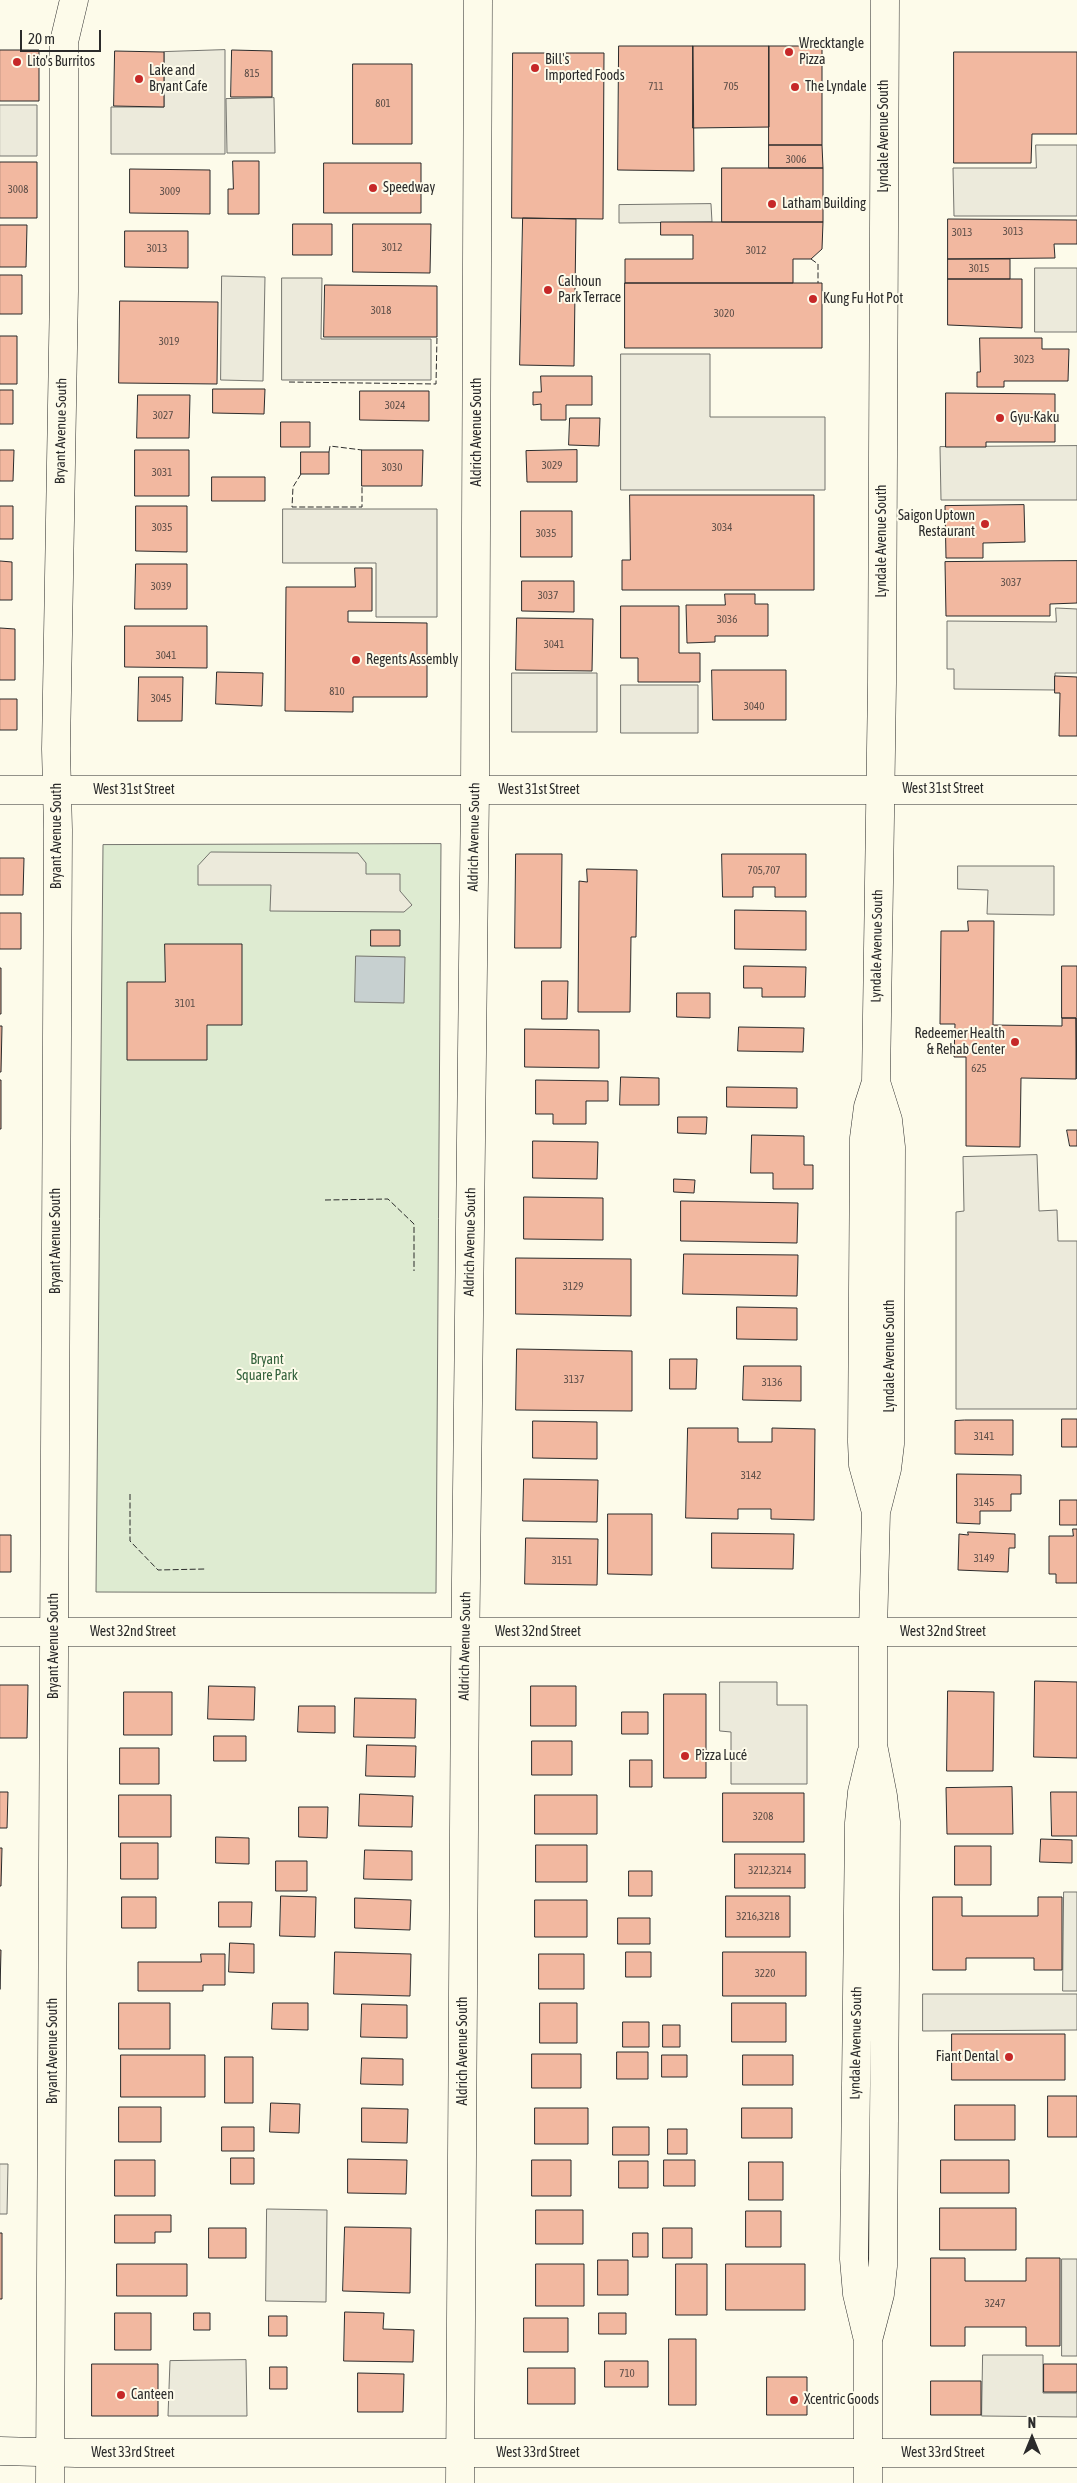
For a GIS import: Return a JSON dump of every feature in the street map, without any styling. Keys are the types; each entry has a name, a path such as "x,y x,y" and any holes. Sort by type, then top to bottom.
{"street":[{"name":"Bryant Avenue South","path":"50,2483 57,790 64,42 74,0"},
{"name":"Aldrich Avenue South","path":"460,2483 465,1632 475,790 478,0"},
{"name":"Lyndale Avenue South","path":"868,2483 868,2340 880,2294 883,2246 886,1822 873,1745 873,1632 876,1512 887,1470 890,1444 890,1132 876,1082 880,789 884,0"},
{"name":"West 31st Street","path":"0,790 1077,790"},
{"name":"West 32nd Street","path":"0,1632 1077,1632"},
{"name":"West 33rd Street","path":"0,2451 460,2453 1077,2452"}],"green space":[{"name":"Bryant Square Park","path":"441,844 436,1593 96,1592 103,845"}],"shaded area":[{"path":"225,50 225,154 111,154 111,107 164,107 164,52"},
{"path":"274,98 275,153 227,153 226,99"},
{"path":"0,105 37,105 37,156 0,156"},
{"path":"1036,145 1077,145 1077,216 954,216 953,168 1036,168"},
{"path":"711,204 712,222 619,223 619,205"},
{"path":"1035,268 1077,268 1077,332 1035,332"},
{"path":"222,276 265,277 263,381 221,380"},
{"path":"282,278 322,278 321,339 431,339 431,380 282,380"},
{"path":"621,354 710,354 710,417 825,417 825,490 621,490"},
{"path":"1077,446 1077,500 941,500 940,447"},
{"path":"283,509 437,509 437,617 376,617 376,563 283,563"},
{"path":"1056,608 1077,609 1077,673 1055,673 1055,690 954,689 954,669 947,669 947,621 1056,622"},
{"path":"512,673 597,673 597,732 512,732"},
{"path":"621,685 698,685 698,733 621,733"},
{"path":"211,852 358,853 366,863 366,874 400,874 400,891 412,905 404,912 270,911 271,885 198,885 198,866"},
{"path":"958,866 1054,866 1054,915 987,914 988,890 958,889"},
{"path":"356,956 405,957 404,1003 355,1002"},
{"path":"1037,1155 1039,1211 1057,1210 1058,1241 1077,1241 1077,1409 956,1409 956,1212 964,1211 963,1157"},
{"path":"720,1682 777,1682 777,1705 807,1705 807,1784 731,1784 731,1732 720,1731"},
{"path":"1064,1892 1077,1892 1077,1991 1063,1991"},
{"path":"923,1994 1077,1994 1077,2030 923,2031"},
{"path":"0,2164 8,2164 7,2214 0,2214"},
{"path":"267,2209 327,2210 326,2302 266,2301"},
{"path":"1062,2259 1077,2259 1077,2356 1062,2356"},
{"path":"983,2355 1043,2355 1043,2393 1077,2393 1077,2417 982,2416"},
{"path":"246,2360 247,2416 168,2416 170,2361"}],"building":[{"path":"619,46 693,46 694,171 618,170"},
{"path":"693,46 769,46 769,127 693,128"},
{"name":"The Lyndale","path":"769,46 822,46 822,145 769,145"},
{"path":"0,50 39,50 39,101 0,101"},
{"path":"232,50 272,51 272,97 231,97"},
{"name":"Lake and Bryant Cafe","path":"115,51 164,52 164,107 114,106"},
{"path":"954,52 1077,52 1077,134 1032,134 1031,163 954,163"},
{"path":"513,53 604,53 603,219 512,218"},
{"name":"Speedway","path":"353,64 412,64 412,144 353,144"},
{"path":"769,145 822,145 823,168 769,168"},
{"path":"233,161 259,161 259,214 228,214 228,189 233,189"},
{"path":"0,162 37,162 37,218 0,218"},
{"name":"Speedway","path":"324,163 421,163 421,213 324,213"},
{"name":"Latham Building","path":"722,168 823,168 823,222 722,222"},
{"path":"130,169 210,170 210,214 130,213"},
{"name":"Calhoun Park Terrace","path":"523,218 576,219 574,366 520,365"},
{"path":"948,219 1077,220 1077,244 1054,244 1055,258 948,259"},
{"path":"661,222 823,222 822,249 811,259 793,259 793,283 625,283 625,259 693,259 693,235 661,235"},
{"path":"293,224 332,224 332,255 293,255"},
{"path":"353,224 431,224 430,273 353,272"},
{"path":"0,225 27,225 26,267 0,267"},
{"path":"125,231 188,231 188,268 125,267"},
{"path":"948,259 1010,259 1010,279 948,279"},
{"path":"0,275 22,275 22,314 0,314"},
{"path":"948,279 1022,279 1022,328 948,325"},
{"path":"625,283 822,283 822,348 625,348"},
{"path":"325,285 437,286 437,337 324,337"},
{"path":"120,301 218,302 217,384 119,383"},
{"path":"0,336 17,336 17,384 0,384"},
{"path":"980,338 1042,338 1042,349 1069,349 1068,381 1004,381 1004,387 977,387 977,372 980,372"},
{"path":"541,376 592,376 592,405 566,405 566,420 541,420 541,404 533,405 533,392 541,392"},
{"path":"213,389 265,389 264,414 213,413"},
{"path":"0,390 13,390 13,424 0,424"},
{"path":"360,391 429,391 429,421 360,420"},
{"name":"Gyu-Kaku","path":"946,393 1055,394 1055,442 986,442 986,447 946,447"},
{"path":"138,395 190,395 189,438 137,438"},
{"path":"570,418 600,418 599,446 569,445"},
{"path":"281,422 310,422 310,447 281,447"},
{"path":"0,450 14,450 13,481 0,481"},
{"path":"135,450 189,450 189,496 135,496"},
{"path":"362,450 423,450 422,486 362,486"},
{"path":"577,450 577,482 527,482 526,451"},
{"path":"301,452 329,452 329,474 301,474"},
{"path":"212,477 265,477 265,501 212,501"},
{"path":"630,495 814,495 814,590 622,590 622,560 630,560"},
{"name":"Saigon Uptown Restaurant","path":"1024,505 1025,542 983,543 983,558 946,558 945,506"},
{"path":"0,506 13,506 13,539 0,539"},
{"path":"136,506 187,506 187,552 136,551"},
{"path":"521,511 572,511 572,557 521,557"},
{"path":"0,561 12,562 12,600 0,600"},
{"path":"1077,561 1077,603 1050,604 1050,616 946,616 945,562"},
{"path":"136,564 187,564 187,609 135,609"},
{"name":"Regents Assembly","path":"355,568 372,568 372,611 348,611 348,622 427,623 427,697 353,697 353,712 285,711 286,587 355,587"},
{"path":"522,581 574,581 574,612 522,611"},
{"path":"725,594 755,594 755,604 768,604 768,636 715,636 715,642 687,643 686,605 725,605"},
{"path":"621,606 679,606 679,653 700,653 700,682 638,682 638,658 621,658"},
{"path":"517,618 593,619 592,671 516,670"},
{"path":"125,626 207,626 207,668 125,667"},
{"path":"0,628 15,629 15,680 0,680"},
{"path":"712,670 786,670 786,720 713,720"},
{"path":"217,672 263,673 262,706 216,704"},
{"path":"1055,676 1077,677 1077,736 1059,736 1060,693 1055,693"},
{"path":"139,677 183,677 182,721 138,721"},
{"path":"0,699 17,699 17,730 0,730"},
{"path":"516,854 562,854 561,948 515,948"},
{"path":"722,854 806,854 806,897 775,897 775,887 753,887 753,897 723,897"},
{"path":"0,858 24,858 23,895 0,895"},
{"path":"587,869 637,870 636,937 631,937 630,1012 578,1012 579,881 587,882"},
{"path":"735,910 806,911 806,950 735,949"},
{"path":"0,913 21,913 21,949 0,949"},
{"name":"Redeemer Health & Rehab Center","path":"968,921 994,921 993,1025 1062,1026 1062,1018 1076,1018 1076,1079 1021,1078 1020,1147 966,1146 966,1057 954,1057 955,1024 940,1024 941,931 968,931"},
{"path":"371,930 400,930 400,946 371,946"},
{"path":"165,944 242,944 242,1025 207,1025 207,1060 127,1060 127,982 165,982"},
{"path":"744,966 806,967 805,997 762,997 762,988 744,988"},
{"path":"1062,966 1077,966 1077,1079 1076,1018 1062,1018"},
{"path":"1,968 1,1014 0,1014"},
{"path":"542,981 568,981 567,1019 542,1019"},
{"path":"677,993 710,993 710,1018 677,1017"},
{"path":"0,1026 2,1026 1,1072 0,1072"},
{"path":"739,1027 804,1028 803,1052 738,1051"},
{"path":"525,1029 599,1030 599,1068 525,1067"},
{"path":"621,1077 659,1078 659,1105 620,1105"},
{"path":"1,1080 1,1129 0,1129"},
{"path":"536,1080 608,1081 608,1101 586,1101 586,1124 553,1124 553,1114 536,1114"},
{"path":"727,1087 797,1088 797,1108 727,1107"},
{"path":"678,1117 707,1117 706,1134 678,1133"},
{"path":"1067,1130 1077,1130 1077,1146 1070,1146"},
{"path":"752,1135 804,1136 804,1165 813,1165 813,1189 773,1189 773,1173 751,1173"},
{"path":"533,1141 598,1142 597,1179 533,1178"},
{"path":"674,1179 695,1180 694,1193 674,1192"},
{"path":"524,1197 603,1198 603,1240 524,1239"},
{"path":"681,1201 798,1203 797,1243 681,1241"},
{"path":"684,1254 798,1255 797,1296 683,1294"},
{"path":"516,1258 631,1259 631,1316 516,1314"},
{"path":"737,1307 797,1308 797,1340 737,1339"},
{"path":"517,1349 632,1351 632,1411 516,1410"},
{"path":"670,1359 697,1359 696,1389 670,1389"},
{"path":"744,1366 801,1366 801,1401 743,1400"},
{"path":"1062,1419 1077,1419 1077,1447 1062,1447"},
{"path":"1013,1420 1013,1455 955,1454 955,1421"},
{"path":"533,1421 597,1422 597,1459 533,1458"},
{"path":"688,1428 738,1428 738,1442 772,1442 772,1428 815,1429 814,1520 771,1519 771,1509 738,1509 738,1519 686,1518"},
{"path":"957,1474 1021,1475 1021,1494 1011,1494 1011,1511 980,1511 980,1524 957,1523"},
{"path":"524,1479 598,1480 597,1522 523,1521"},
{"path":"1060,1500 1077,1500 1077,1525 1060,1525"},
{"path":"608,1514 652,1514 652,1575 608,1574"},
{"path":"1073,1529 1077,1529 1077,1583 1056,1583 1056,1574 1049,1574 1049,1536 1073,1536"},
{"path":"968,1532 1015,1534 1015,1548 1009,1548 1008,1572 958,1570 959,1534 968,1535"},
{"path":"712,1533 794,1534 793,1569 712,1568"},
{"path":"0,1535 11,1535 11,1572 0,1572"},
{"path":"526,1538 598,1539 597,1585 525,1584"},
{"path":"1035,1681 1077,1682 1077,1758 1034,1757"},
{"path":"0,1685 28,1685 27,1738 0,1738"},
{"path":"209,1686 255,1687 254,1720 208,1719"},
{"path":"531,1686 576,1686 576,1726 531,1726"},
{"path":"948,1691 994,1692 993,1771 947,1771"},
{"path":"124,1692 172,1692 172,1735 124,1735"},
{"name":"Pizza Lucé","path":"664,1694 706,1694 706,1778 664,1778"},
{"path":"355,1698 416,1699 415,1738 354,1737"},
{"path":"299,1706 335,1706 335,1733 298,1732"},
{"path":"622,1712 648,1712 648,1734 622,1734"},
{"path":"214,1736 246,1736 246,1761 214,1761"},
{"path":"532,1741 572,1741 572,1775 532,1775"},
{"path":"367,1745 416,1746 415,1777 366,1776"},
{"path":"120,1748 159,1748 159,1784 120,1784"},
{"path":"630,1760 652,1760 652,1787 630,1787"},
{"path":"1012,1787 1013,1834 947,1834 946,1788"},
{"path":"0,1792 8,1792 7,1828 0,1828"},
{"path":"1051,1792 1077,1792 1077,1836 1052,1836"},
{"path":"723,1793 804,1793 804,1842 723,1842"},
{"path":"360,1794 413,1796 412,1827 359,1826"},
{"path":"119,1795 171,1795 171,1837 119,1837"},
{"path":"535,1795 597,1795 597,1834 535,1834"},
{"path":"299,1807 328,1807 327,1838 299,1837"},
{"path":"216,1837 249,1838 249,1864 216,1863"},
{"path":"1041,1839 1072,1840 1072,1863 1040,1862"},
{"path":"121,1843 158,1843 158,1879 121,1879"},
{"path":"536,1845 587,1845 587,1882 536,1882"},
{"path":"955,1846 991,1846 991,1885 955,1885"},
{"path":"0,1848 2,1848 1,1886 0,1886"},
{"path":"365,1850 412,1851 412,1880 364,1879"},
{"path":"735,1854 805,1854 805,1888 735,1888"},
{"path":"276,1861 307,1861 307,1891 276,1891"},
{"path":"629,1871 652,1871 652,1896 629,1896"},
{"path":"281,1896 316,1897 315,1937 280,1936"},
{"path":"726,1896 790,1896 790,1937 726,1937"},
{"path":"122,1897 156,1897 156,1928 122,1928"},
{"path":"933,1897 962,1897 962,1916 1038,1916 1038,1897 1062,1897 1062,1970 1034,1970 1034,1958 966,1958 966,1970 933,1970"},
{"path":"355,1898 411,1900 410,1930 355,1928"},
{"path":"535,1900 587,1900 587,1937 535,1937"},
{"path":"219,1902 252,1902 251,1927 219,1927"},
{"path":"618,1918 650,1918 650,1944 618,1944"},
{"path":"230,1943 254,1944 254,1973 229,1972"},
{"path":"0,1950 1,1950 0,1989"},
{"path":"335,1952 411,1954 410,1996 334,1994"},
{"path":"626,1952 651,1952 651,1977 626,1977"},
{"path":"723,1952 806,1952 806,1996 723,1996"},
{"path":"201,1954 225,1954 225,1985 203,1985 203,1991 138,1991 138,1962 201,1962"},
{"path":"539,1954 584,1954 584,1989 539,1989"},
{"path":"119,2003 170,2003 170,2049 119,2049"},
{"path":"273,2003 308,2003 308,2030 272,2029"},
{"path":"540,2003 577,2003 577,2043 540,2043"},
{"path":"732,2003 786,2003 786,2042 732,2042"},
{"path":"362,2004 407,2005 407,2038 361,2037"},
{"path":"623,2022 649,2022 649,2047 623,2047"},
{"path":"663,2025 680,2025 680,2047 663,2047"},
{"name":"Fiant Dental","path":"952,2034 1065,2034 1065,2080 952,2080"},
{"path":"617,2052 648,2052 648,2079 617,2079"},
{"path":"532,2054 581,2054 581,2088 532,2088"},
{"path":"121,2055 205,2055 205,2097 121,2097"},
{"path":"662,2055 687,2055 687,2077 662,2077"},
{"path":"743,2055 793,2055 793,2085 743,2085"},
{"path":"225,2057 253,2057 253,2103 225,2103"},
{"path":"362,2058 403,2059 403,2085 361,2084"},
{"path":"1048,2096 1077,2096 1077,2137 1048,2137"},
{"path":"271,2103 300,2104 299,2133 270,2132"},
{"path":"955,2105 1015,2105 1015,2140 955,2140"},
{"path":"119,2107 161,2107 161,2142 119,2142"},
{"path":"362,2108 408,2109 407,2143 362,2142"},
{"path":"535,2108 588,2108 588,2144 535,2144"},
{"path":"742,2108 792,2108 792,2138 742,2138"},
{"path":"222,2127 254,2127 254,2151 222,2151"},
{"path":"613,2127 649,2127 649,2155 613,2155"},
{"path":"668,2129 687,2129 687,2154 668,2154"},
{"path":"231,2158 254,2158 254,2184 231,2184"},
{"path":"348,2159 407,2160 406,2194 348,2193"},
{"path":"115,2160 155,2160 155,2196 115,2196"},
{"path":"532,2160 571,2160 571,2196 532,2196"},
{"path":"664,2160 695,2160 695,2186 664,2186"},
{"path":"941,2160 1009,2160 1009,2193 941,2193"},
{"path":"619,2161 648,2161 648,2188 619,2188"},
{"path":"749,2162 783,2162 783,2200 749,2200"},
{"path":"940,2208 1016,2208 1016,2250 940,2250"},
{"path":"536,2210 583,2210 583,2244 536,2244"},
{"path":"746,2211 781,2211 781,2247 746,2247"},
{"path":"115,2215 171,2215 171,2232 155,2232 155,2243 115,2243"},
{"path":"345,2227 411,2228 410,2293 343,2291"},
{"path":"209,2228 246,2228 246,2258 209,2258"},
{"path":"663,2228 692,2228 692,2258 663,2258"},
{"path":"0,2233 2,2233 2,2299 0,2299"},
{"path":"633,2233 648,2233 648,2257 633,2257"},
{"path":"931,2258 965,2258 965,2281 1026,2281 1026,2258 1060,2258 1060,2346 1026,2346 1026,2327 965,2327 965,2346 931,2346"},
{"path":"598,2260 628,2260 628,2295 598,2295"},
{"path":"117,2264 187,2264 187,2296 117,2296"},
{"path":"536,2264 584,2264 584,2306 536,2306"},
{"path":"676,2264 707,2264 707,2315 676,2315"},
{"path":"726,2264 805,2264 805,2310 726,2310"},
{"path":"345,2312 384,2313 383,2329 414,2330 413,2362 344,2361"},
{"path":"115,2313 151,2313 151,2350 115,2350"},
{"path":"194,2313 210,2313 210,2330 194,2330"},
{"path":"599,2313 626,2313 626,2334 599,2334"},
{"path":"269,2316 287,2316 287,2336 269,2336"},
{"path":"524,2318 568,2318 568,2352 524,2352"},
{"path":"669,2339 696,2339 696,2405 669,2405"},
{"path":"605,2361 648,2361 648,2387 605,2387"},
{"path":"92,2364 158,2364 158,2416 92,2416"},
{"path":"1044,2364 1077,2364 1077,2392 1044,2392"},
{"path":"270,2367 287,2367 287,2389 270,2389"},
{"path":"528,2368 575,2368 575,2404 528,2404"},
{"path":"358,2373 404,2374 403,2412 358,2412"},
{"path":"767,2377 807,2377 807,2415 767,2415"},
{"path":"931,2381 981,2381 981,2415 931,2415"}],"fence":[{"path":"811,259 818,264 818,283"},
{"path":"289,382 436,384 437,337"},
{"path":"329,452 330,446 362,450"},
{"path":"301,474 293,487 292,507 362,507 362,486"},
{"path":"325,1200 388,1199 414,1224 414,1271"},
{"path":"130,1494 130,1541 158,1570 205,1569"}],"place":[{"name":"Wrecktangle Pizza","path":"789,52"},
{"name":"Lito's Burritos","path":"17,62"},
{"name":"Bill's Imported Foods","path":"535,68"},
{"name":"Lake and Bryant Cafe","path":"139,79"},
{"name":"The Lyndale","path":"795,87"},
{"name":"Speedway","path":"373,188"},
{"name":"Latham Building","path":"772,204"},
{"name":"Calhoun Park Terrace","path":"548,290"},
{"name":"Kung Fu Hot Pot","path":"813,299"},
{"name":"Gyu-Kaku","path":"1000,418"},
{"name":"Saigon Uptown Restaurant","path":"985,524"},
{"name":"Regents Assembly","path":"356,660"},
{"name":"Redeemer Health & Rehab Center","path":"1015,1042"},
{"name":"Pizza Lucé","path":"685,1756"},
{"name":"Fiant Dental","path":"1009,2057"},
{"name":"Canteen","path":"121,2395"},
{"name":"Xcentric Goods","path":"794,2400"}]}
